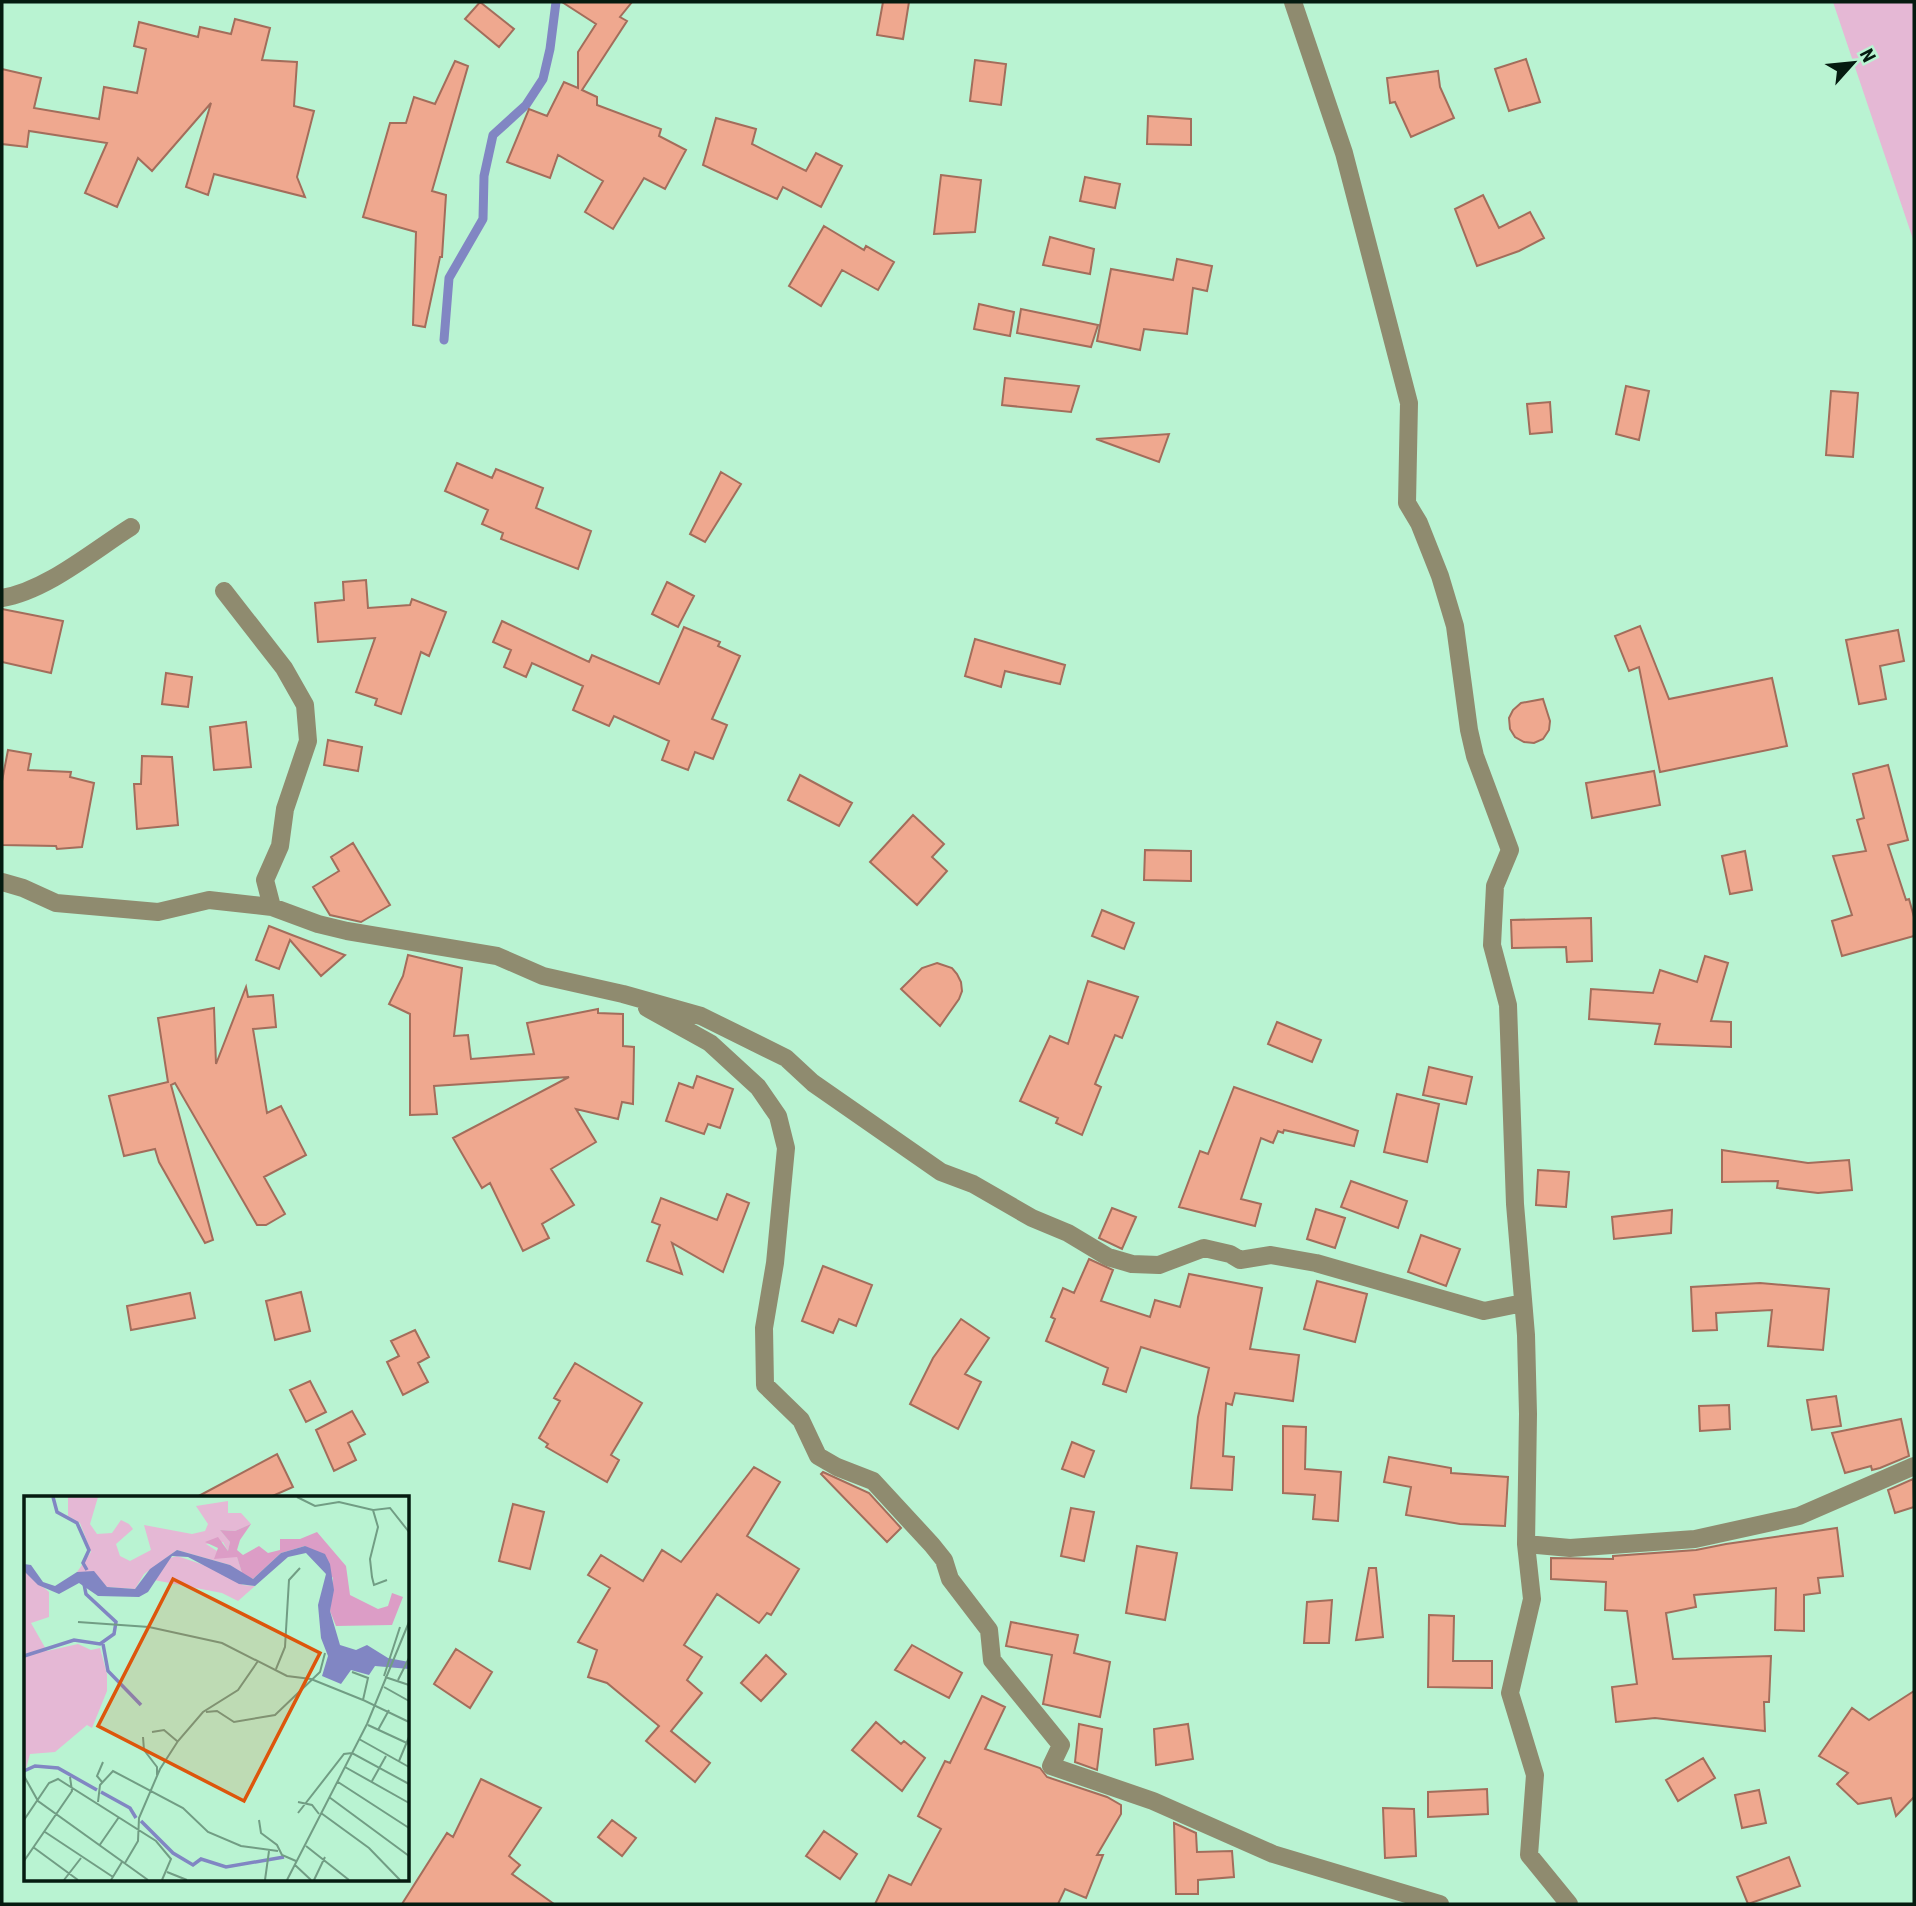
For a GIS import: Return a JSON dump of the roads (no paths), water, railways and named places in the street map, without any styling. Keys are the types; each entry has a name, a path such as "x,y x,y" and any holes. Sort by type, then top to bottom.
{"street":[{"path":"1293,2 1344,153 1409,403 1407,503 1419,523 1444,588 1455,626 1475,756 1510,850 1495,886 1492,945 1508,1005 1515,1203 1528,1414 1527,1544 1532,1599 1510,1693 1535,1775 1530,1855 1569,1904"},
{"path":"2,598 20,595 56,576 131,527"},
{"path":"224,591 284,668 305,705 308,741 285,809 280,846 265,880 272,906"},
{"path":"2,882 56,903 158,912 209,900 272,906 318,924 347,931 497,956 543,976 623,994 701,1016 786,1058 813,1083 942,1172 973,1184 1108,1257 1132,1264 1159,1265 1204,1248 1230,1254 1240,1260 1271,1255 1315,1263 1484,1311 1523,1303"},
{"path":"623,994 710,1043 758,1087 778,1116 786,1148 775,1263 764,1328 765,1385 801,1420 818,1456 837,1467 873,1481 944,1560 950,1579 989,1630 992,1660 1061,1745 1051,1766 1153,1801 1273,1854 1440,1904"},
{"path":"1527,1544 1570,1548 1695,1539 1799,1516 1914,1466"}],"waterway":[{"path":"444,340 449,278 483,219 484,176 493,135 526,105 543,79 556,2"}]}
